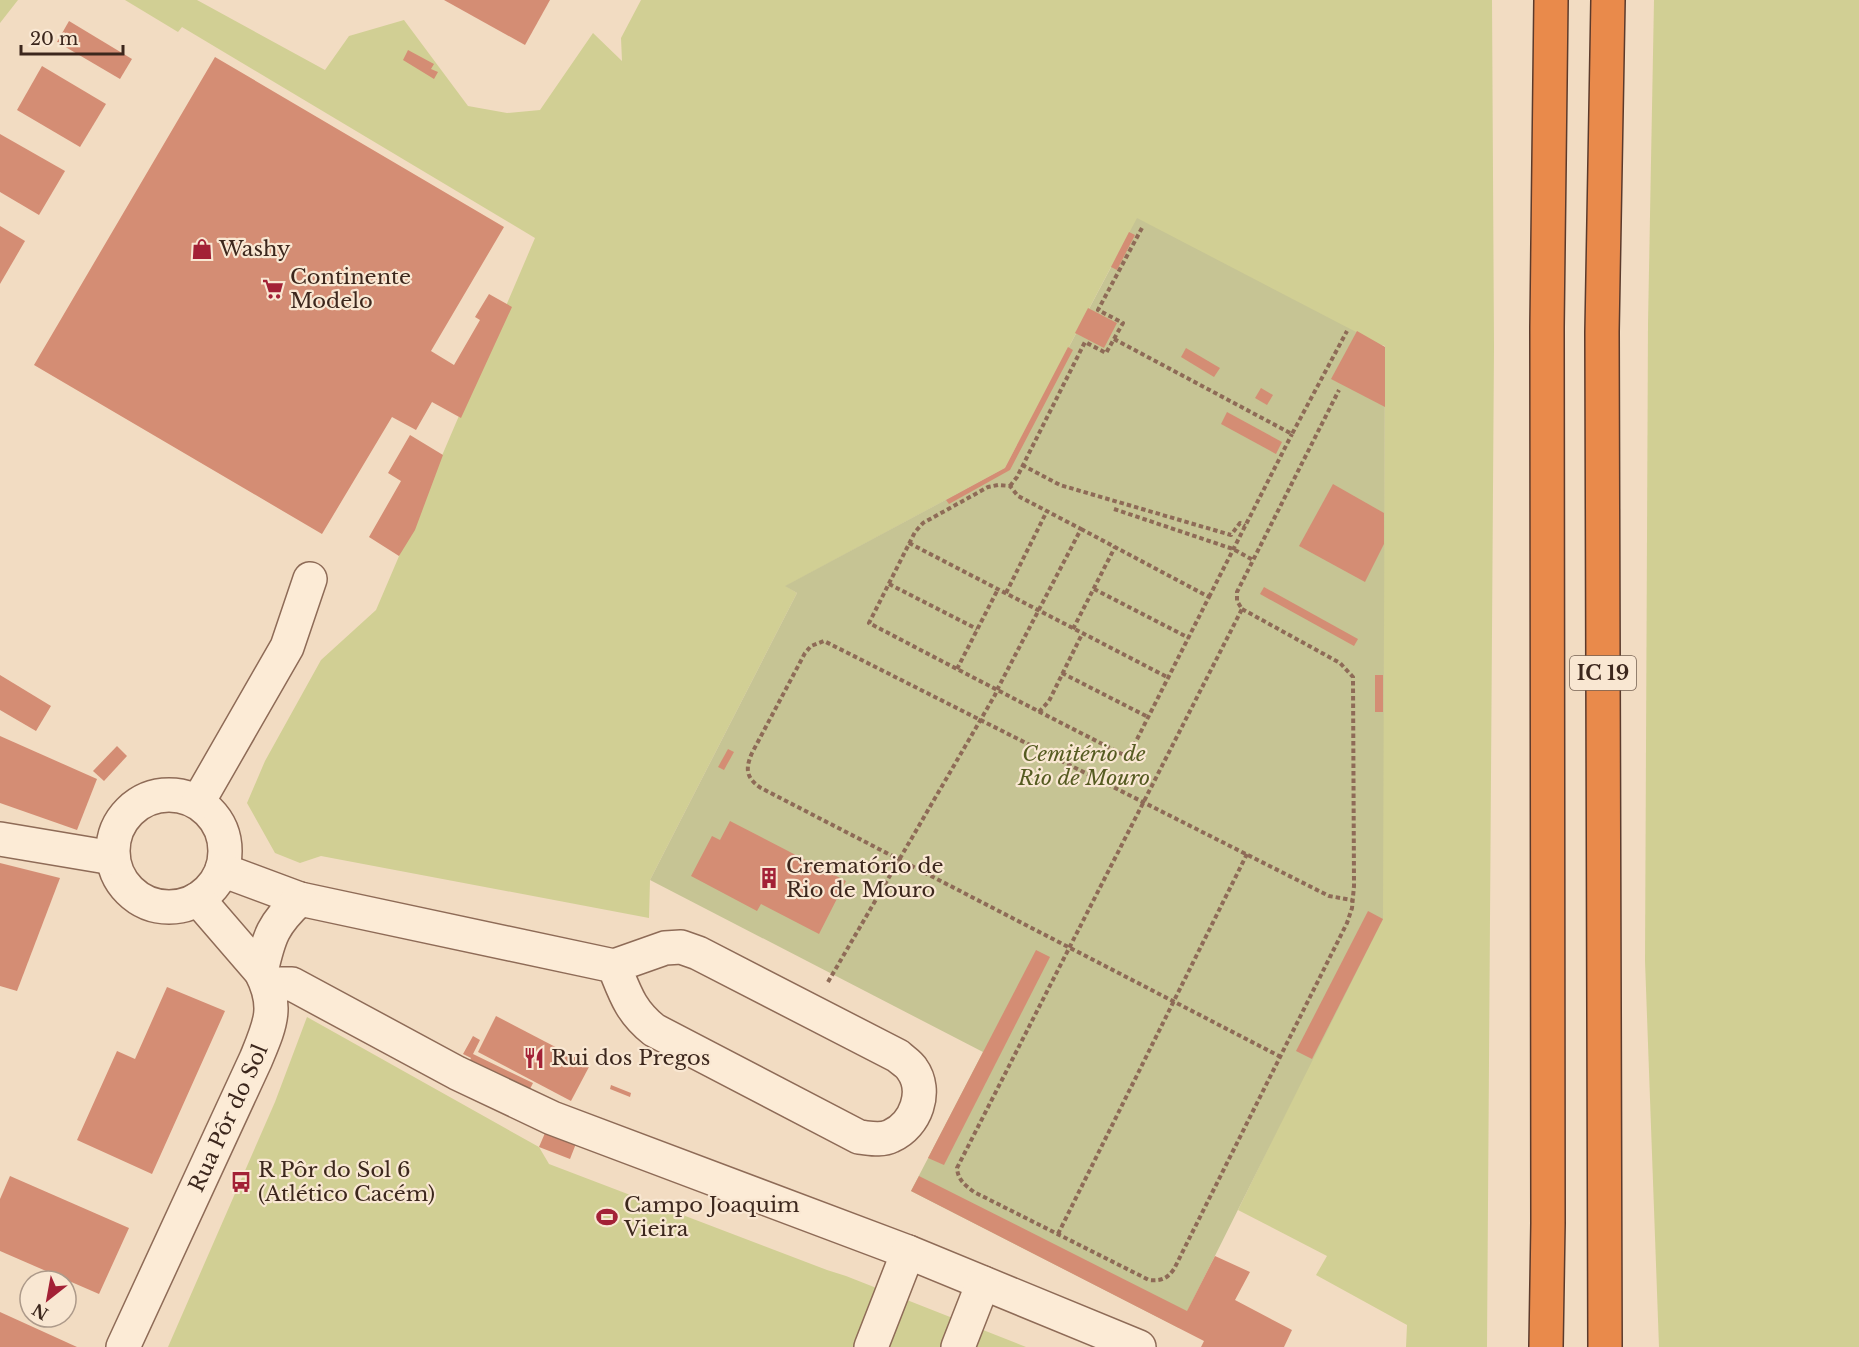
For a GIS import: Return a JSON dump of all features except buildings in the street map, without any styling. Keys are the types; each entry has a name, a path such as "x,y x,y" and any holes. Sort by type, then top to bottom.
{"highway":[{"name":"IC 19","path":"1546,1347 1548,1223 1547,327 1551,0"},
{"name":"IC 19","path":"1605,1347 1602,332 1608,0"}],"street":[{"path":"198,802 287,647 310,579"},
{"path":"164,794 181,796 198,802 212,813 221,829 226,846 224,864 218,880 198,899 181,906 162,907 145,901 130,891 119,876 113,858 114,840 120,823 131,808 146,799 164,794"},
{"path":"0,839 113,858"},
{"path":"222,870 300,899 614,966 665,948 681,947 698,953 898,1056 912,1068 919,1083 920,1098 915,1112 904,1128 890,1137 876,1139 859,1137 654,1030 639,1018 629,1004 614,966"},
{"path":"198,899 264,978 292,984 457,1073 552,1118 908,1252 1139,1347"},
{"path":"264,978 268,941 284,913 300,899"},
{"name":"Rua Pôr do Sol","path":"123,1347 256,1059 270,1023 272,1011 264,978"},
{"path":"870,1347 908,1252"},
{"path":"958,1347 983,1283"}],"path":[{"path":"1010,486 1017,477 1085,342 1106,353 1123,323 1098,310 1143,226"},
{"path":"1209,597 1018,496 1010,486 998,485 988,487 918,527 869,623 1128,757 1292,434 1347,331"},
{"path":"1114,339 1292,434"},
{"path":"1242,609 957,1168 962,1183 974,1192 1149,1280 1162,1280 1169,1276 1347,923 1352,900 1353,677 1340,663 1242,609 1237,601 1237,592 1339,390"},
{"path":"1022,465 1060,484 1231,535 1240,523 1245,526"},
{"path":"1114,508 1233,549 1253,560"},
{"path":"1006,593 1047,511"},
{"path":"811,1011 981,719 1081,529"},
{"path":"909,543 1168,678"},
{"path":"1074,629 1115,547"},
{"path":"889,584 978,629"},
{"path":"957,669 998,589"},
{"path":"1094,589 1189,638"},
{"path":"1039,712 1049,701 1082,634"},
{"path":"1281,1057 752,783 747,768 752,753 805,653 811,646 824,641 1329,896 1352,900"},
{"path":"1062,673 1148,717"},
{"path":"1058,1234 1247,854"}],"shaded area":[{"path":"0,0 18,0 0,23"},
{"path":"125,0 197,0 325,70 349,36 404,20 468,106 507,113 540,110 593,33 622,61 621,38 641,0 1492,0 1494,347 1487,1347 1406,1347 1407,1325 1316,1275 1327,1256 1238,1210 1351,979 1383,712 1385,346 1111,267 1005,468 786,586 797,593 650,880 649,918 321,856 300,863 275,853 247,803 265,761 321,660 376,610 535,238 182,27 178,32"},
{"path":"1654,0 1859,0 1859,1347 1659,1347 1645,961 1648,324"},
{"path":"307,1017 539,1147 549,1164 846,1276 1026,1347 168,1347 275,1102"}],"green space":[{"name":"Cemitério de Rio de Mouro","path":"1137,218 1385,347 1383,919 1179,1328 911,1191 983,1052 650,880 797,593 785,586 1005,468"}],"place":[{"name":"Washy","path":"202,249"},
{"name":"Continente Modelo","path":"273,289"},
{"name":"Crematório de Rio de Mouro","path":"769,878"},
{"name":"Rui dos Pregos","path":"534,1058"},
{"name":"R Pôr do Sol 6 (Atlético Cacém)","path":"241,1182"},
{"name":"Campo Joaquim Vieira","path":"607,1217"}]}
